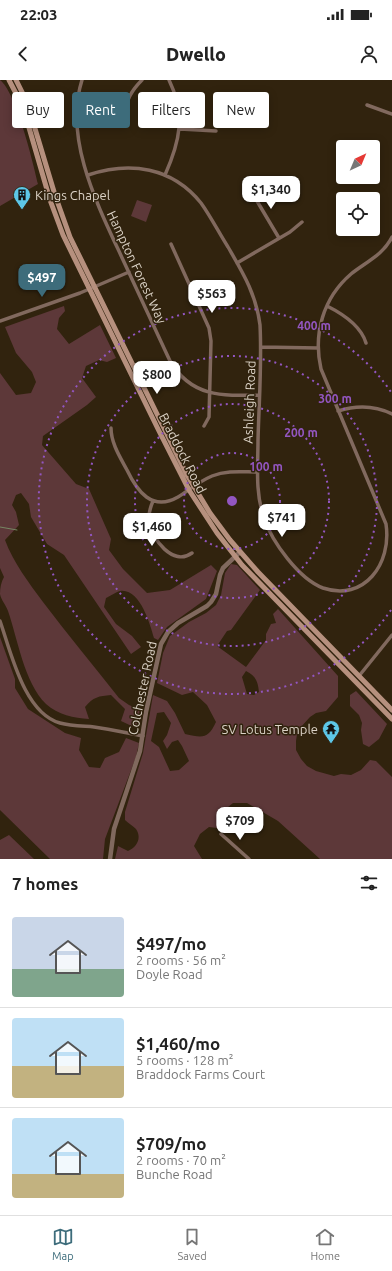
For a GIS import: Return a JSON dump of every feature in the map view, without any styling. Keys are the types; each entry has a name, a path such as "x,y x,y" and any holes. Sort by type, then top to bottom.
{"main road":[{"name":"Braddock Road","path":"9,80 22,107 54,212 72,254 92,288 194,487 210,513 240,552 261,576 392,710"},
{"name":"Braddock Road","path":"16,80 27,102 62,216 70,237 92,288 189,490 234,556 392,719"}],"street":[{"name":"Hampton Forest Way","path":"82,80 76,104 76,130 79,146 96,200 174,368 181,377 190,384 209,393 223,395 259,395"},
{"path":"130,97 142,80"},
{"path":"165,175 176,150 180,129 178,103 169,80"},
{"path":"367,105 380,111 392,114"},
{"path":"180,129 216,132"},
{"name":"Ashleigh Road","path":"88,174 108,169 127,167 165,175 184,186 199,202 237,263 249,284 257,304 260,325 261,346 257,472 258,492 262,511 272,538 288,559 305,577 313,583 322,588 335,591 361,586 370,580 381,568 389,547 390,530 321,369 318,348 319,330 327,306 333,294 346,279 390,245 392,237"},
{"path":"253,184 254,196 279,238"},
{"path":"237,263 279,238 302,222"},
{"path":"171,244 209,328 211,341 209,417 204,426"},
{"path":"0,321 92,288 129,272"},
{"path":"327,306 340,313 361,332 366,343"},
{"path":"261,346 318,348"},
{"path":"338,411 367,406 382,409 392,414"},
{"path":"111,428 112,439 134,484 139,492 153,501 172,500 206,478 220,474 231,472 257,472"},
{"path":"153,501 149,512 149,523 153,534 161,546 170,554 177,557 186,557 192,553"},
{"name":"Colchester Road","path":"110,859 114,829 139,757 146,712 159,648 168,632 178,623 212,602 216,594 222,568 240,552"},
{"path":"0,621 20,679 28,696 47,716 61,724 102,728 143,736"},
{"path":"359,676 392,635"},
{"path":"221,834 249,859"}],"shaded area":[{"path":"0,80 12,98 12,128 23,128 38,184 0,206"},
{"path":"137,200 152,205 146,222 131,216"},
{"path":"64,306 65,311 59,318 57,329 69,344 100,325 116,358 107,362 99,360 86,366 82,378 96,397 43,436 42,445 76,484 89,489 111,539 109,550 123,569 147,593 170,590 211,565 217,571 206,599 167,627 158,640 154,638 147,616 133,595 120,591 106,598 104,607 116,624 132,636 141,647 131,654 64,555 47,544 31,517 29,504 21,493 16,495 12,505 16,512 19,525 5,540 12,556 43,602 119,698 140,710 136,728 121,721 125,709 111,695 96,698 85,707 89,719 66,715 56,711 46,704 38,695 27,673 8,611 0,594 4,577 0,568 0,373 16,395 31,393 36,382 32,372 16,353 5,327"},
{"path":"231,564 237,565 260,590 231,630 227,631 217,646 246,667 266,640 266,634 271,624 276,623 273,614 278,609 338,676 338,697 326,711 316,713 300,728 297,734 296,750 307,766 316,771 334,776 341,774 351,775 361,770 370,760 376,761 392,777 392,859 320,859 278,821 247,803 233,803 217,816 221,826 217,828 209,827 200,834 194,846 202,859 115,859 118,846 128,851 138,842 138,832 125,820 125,812 143,753 153,695 167,701 175,713 185,734 204,736 210,732 216,722 207,705 193,692 182,695 157,683 163,653 170,636 216,605 221,595 225,573","holes":["246,671 252,675 257,682 259,692 254,695 247,694 242,677","164,712 171,723 167,735 163,741 167,749 172,742 178,740 189,761 179,770 170,771 159,747 151,741 157,713"]},
{"path":"0,637 15,679 15,688 28,709 65,733 81,738 79,750 89,767 100,768 105,758 119,752 126,738 139,743 136,757 105,839 103,859 50,859 0,810"},
{"path":"356,691 387,724 379,739 369,747 363,744 361,730 362,723 359,715 350,706 350,695"},
{"path":"9,835 34,859 0,859 0,840"}],"waterway":[{"path":"0,527 17,530"}],"place":[{"name":"Kings Chapel","path":"22,210"},
{"name":"SV Lotus Temple","path":"331,744"}]}
